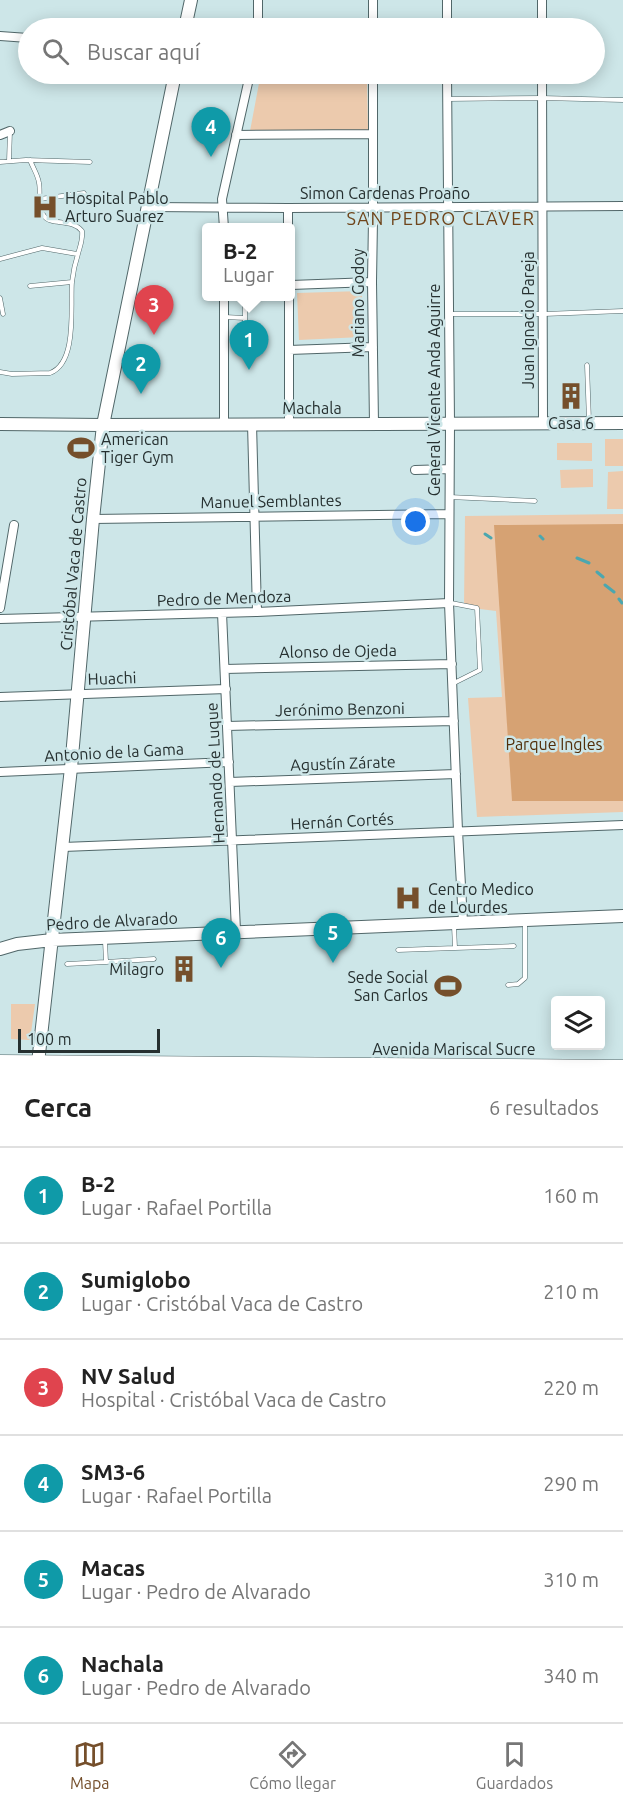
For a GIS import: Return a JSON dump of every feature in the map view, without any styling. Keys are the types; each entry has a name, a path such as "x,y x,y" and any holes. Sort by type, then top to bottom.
{"main road":[{"path":"187,18 191,0"},
{"name":"Cristóbal Vaca de Castro","path":"38,1063 63,847 93,519 104,425 174,84"},
{"name":"Machala","path":"0,424 623,423"},
{"name":"Pedro de Alvarado","path":"0,949 17,944 52,940 623,916"},
{"name":"Avenida Mariscal Sucre","path":"0,1062 623,1067"},
{"name":"Avenida Mariscal Sucre","path":"285,1065 310,1068"}],"street":[{"path":"258,0 258,18"},
{"path":"373,0 373,18"},
{"path":"447,0 447,18"},
{"path":"542,0 542,18"},
{"path":"0,36 18,37"},
{"path":"224,223 222,199 248,84"},
{"name":"Mariano Godoy","path":"373,84 374,424"},
{"name":"General Vicente Anda Aguirre","path":"447,84 449,603 458,831 459,922"},
{"name":"Juan Ignacio Pareja","path":"542,84 543,422"},
{"path":"0,135 10,131"},
{"path":"236,135 373,134"},
{"name":"Simon Cardenas Proaño","path":"147,207 623,206"},
{"path":"288,208 288,223"},
{"path":"295,285 372,282"},
{"path":"224,301 224,424"},
{"path":"289,301 289,424"},
{"path":"289,350 373,347"},
{"path":"252,424 257,612"},
{"path":"415,470 449,469"},
{"name":"Manuel Semblantes","path":"93,519 449,514"},
{"path":"0,608 14,525"},
{"name":"Pedro de Mendoza","path":"0,619 257,612 449,603"},
{"name":"Hernando de Luque","path":"222,613 236,931"},
{"name":"Alonso de Ojeda","path":"225,669 452,664"},
{"name":"Huachi","path":"0,697 226,689"},
{"name":"Jerónimo Benzoni","path":"227,726 454,722"},
{"name":"Antonio de la Gama","path":"0,772 229,762"},
{"name":"Agustín Zárate","path":"230,782 456,774"},
{"name":"Hernán Cortés","path":"63,847 623,825"}],"lane":[{"path":"447,99 623,100"},
{"path":"9,160 10,131"},
{"path":"0,162 9,160 90,162"},
{"path":"0,372 50,373 59,368 72,327 72,282 82,231 73,224 46,218 42,211 39,181 30,160"},
{"path":"40,199 84,193"},
{"path":"0,259 42,248 77,254"},
{"path":"30,286 72,282"},
{"path":"0,298 3,314"},
{"path":"245,301 245,352"},
{"path":"449,314 623,311"},
{"path":"224,317 245,318"},
{"path":"587,365 589,422"},
{"path":"449,497 535,501"},
{"path":"449,603 477,608 480,670 453,683"},
{"path":"508,985 518,984 525,978 525,920"},
{"path":"454,948 459,922"},
{"path":"105,938 106,962"},
{"path":"398,950 514,946"},
{"path":"67,964 154,959"}],"green space":[{"path":"259,84 367,84 368,130 250,131"},
{"path":"362,291 362,337 299,340 297,293"},
{"path":"605,439 623,439 623,466 605,466"},
{"path":"557,443 592,443 592,461 557,460"},
{"path":"593,469 593,487 561,488 560,470"},
{"path":"623,471 623,509 607,509 608,472"},
{"name":"Parque Ingles","path":"623,514 623,812 477,817 468,698 502,697 496,611 464,607 465,516"},
{"name":"Parque Ingles","path":"623,524 623,801 512,801 494,525"},
{"path":"11,1004 35,1004 30,1040 11,1039"}],"waterway":[{"path":"485,534 491,538"},
{"path":"540,536 543,539"},
{"path":"577,558 589,563"},
{"path":"597,572 603,577"},
{"path":"605,585 614,592"},
{"path":"619,599 622,603"}],"place":[{"name":"SM3-6","path":"211,157"},
{"name":"Hospital Pablo Arturo Suarez","path":"45,207"},
{"name":"NV Salud","path":"154,335"},
{"name":"B-2","path":"249,370"},
{"name":"Sumiglobo","path":"141,394"},
{"name":"Casa 6","path":"571,396"},
{"name":"American Tiger Gym","path":"81,448"},
{"name":"Centro Medico de Lourdes","path":"408,898"},
{"name":"Macas","path":"333,963"},
{"name":"Nachala","path":"221,968"},
{"name":"Milagro","path":"184,969"},
{"name":"Sede Social San Carlos","path":"448,986"}],"district":[{"name":"SAN PEDRO CLAVER","path":"441,219"}]}
